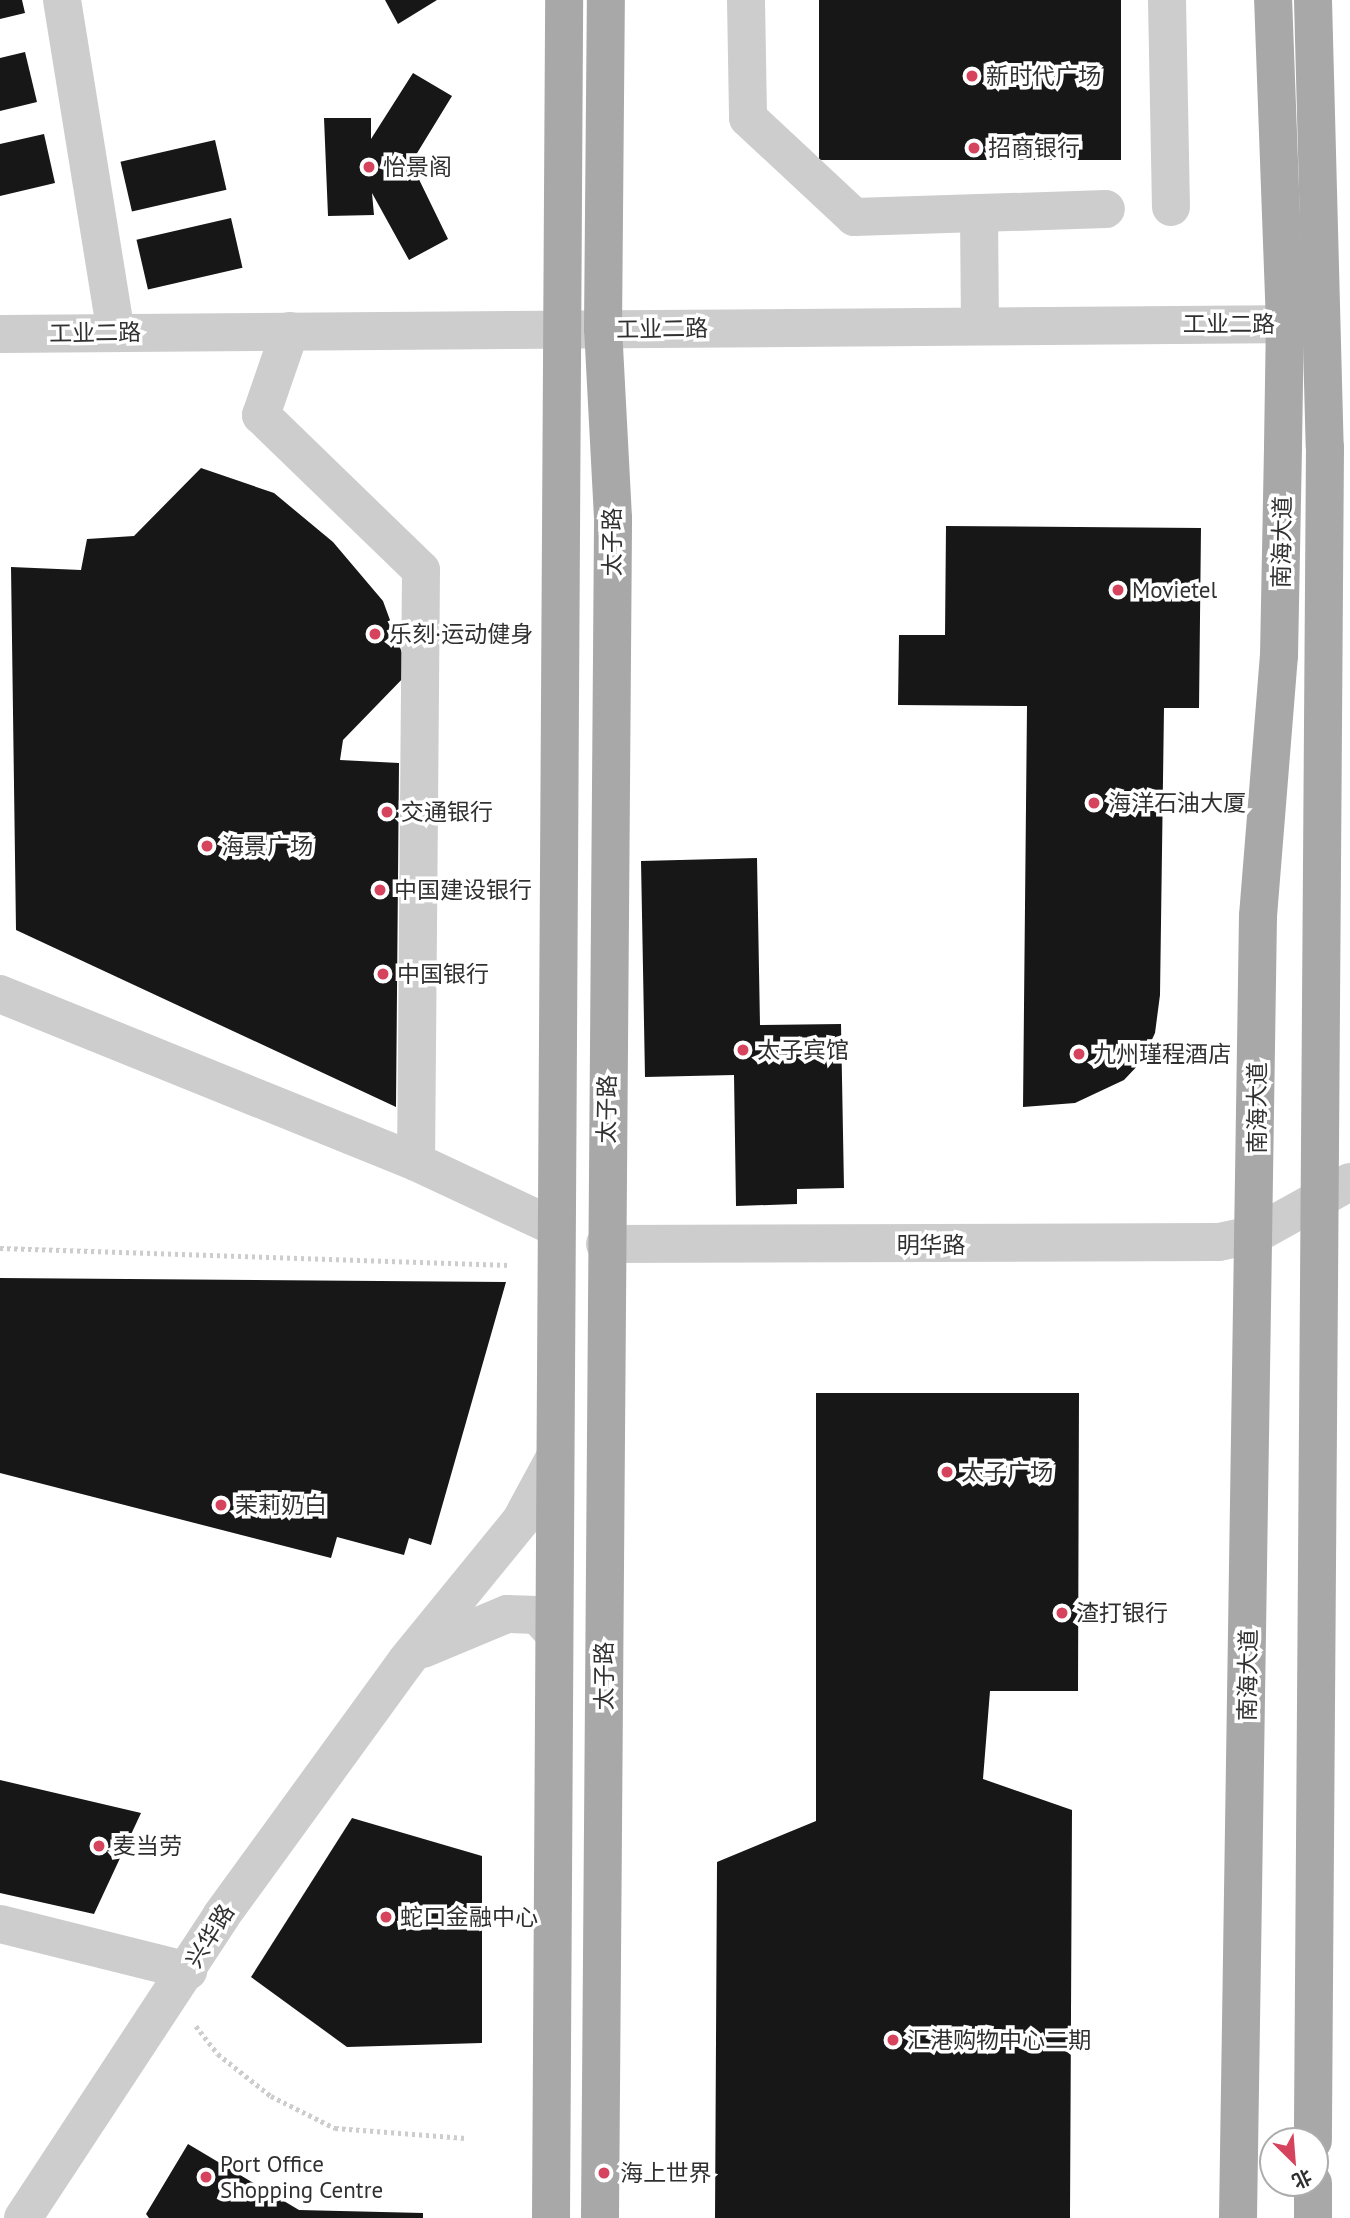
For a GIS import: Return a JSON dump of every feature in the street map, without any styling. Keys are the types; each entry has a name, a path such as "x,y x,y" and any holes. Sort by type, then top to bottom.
{"main road":[{"path":"551,2218 564,0"},
{"name":"太子路","path":"600,2218 605,1244 614,518 603,329 606,0"},
{"name":"南海大道","path":"1238,2218 1256,1234 1258,916 1279,656 1285,324 1273,0"},
{"name":"南海大道","path":"1313,0 1324,324 1336,1189 1313,2127"},
{"path":"1312,2218 1313,2197"}],"street":[{"path":"62,0 116,333"},
{"path":"746,0 748,118 854,217 1106,209"},
{"path":"1167,0 1171,207"},
{"path":"979,213 980,326"},
{"name":"工业二路","path":"0,334 1324,324"},
{"path":"290,331 261,415 422,570 416,1162"},
{"path":"0,993 416,1162 555,1227"},
{"path":"1256,1234 1336,1189"},
{"name":"明华路","path":"605,1244 1182,1245 1256,1234"},
{"name":"兴华路","path":"23,2218 179,1985 221,1916 407,1660 521,1520 554,1459"},
{"name":"兴华路","path":"407,1660 443,1638 506,1614 537,1615 553,1632"},
{"path":"0,1924 179,1985"}],"path":[{"path":"0,1248 510,1265"},
{"path":"179,1985 218,2054 271,2096 335,2128 379,2134 466,2138"}],"building":[{"path":"0,0 22,0 25,13 0,19"},
{"path":"385,0 437,0 398,24"},
{"name":"新时代广场","path":"819,0 1121,0 1121,160 819,160"},
{"path":"25,52 37,102 0,111 0,58"},
{"name":"怡景阁","path":"413,73 452,96 411,163 448,239 409,260 372,193 374,215 328,216 324,118 371,118 371,139"},
{"path":"44,134 55,183 0,196 0,144"},
{"path":"215,140 226,190 132,212 120,162"},
{"path":"231,218 242,268 148,290 136,240"},
{"name":"海景广场","path":"201,468 274,493 333,542 383,601 409,672 343,740 340,760 399,763 396,1107 16,930 11,567 81,570 87,539 134,536"},
{"name":"海洋石油大厦","path":"946,526 1201,528 1199,708 1164,708 1160,995 1155,1033 1142,1061 1124,1080 1075,1103 1023,1107 1027,706 898,705 899,635 945,635"},
{"name":"太子宾馆","path":"757,858 760,1025 841,1024 844,1188 797,1189 797,1204 736,1206 734,1075 645,1077 641,861"},
{"path":"0,1278 506,1282 431,1545 409,1538 404,1555 337,1537 331,1558 0,1473"},
{"name":"汇港购物中心二期","path":"816,1393 1079,1393 1078,1691 990,1691 983,1779 1072,1810 1070,2218 715,2218 717,1862 816,1821"},
{"path":"0,1780 141,1813 94,1914 0,1893"},
{"name":"蛇口金融中心","path":"352,1818 482,1856 482,2043 347,2047 251,1977"},
{"name":"Port Office Shopping Centre","path":"188,2144 299,2210 423,2213 423,2218 149,2218 146,2214"}],"place":[{"name":"新时代广场","path":"972,76"},
{"name":"招商银行","path":"974,148"},
{"name":"怡景阁","path":"369,167"},
{"name":"Movietel","path":"1118,590"},
{"name":"乐刻·运动健身","path":"375,634"},
{"name":"海洋石油大厦","path":"1094,803"},
{"name":"交通银行","path":"387,812"},
{"name":"海景广场","path":"207,846"},
{"name":"中国建设银行","path":"380,890"},
{"name":"中国银行","path":"383,974"},
{"name":"太子宾馆","path":"743,1050"},
{"name":"九州瑾程酒店","path":"1079,1054"},
{"name":"太子广场","path":"947,1472"},
{"name":"茉莉奶白","path":"221,1505"},
{"name":"渣打银行","path":"1062,1613"},
{"name":"麦当劳","path":"99,1846"},
{"name":"蛇口金融中心","path":"386,1917"},
{"name":"汇港购物中心二期","path":"893,2040"},
{"name":"海上世界","path":"604,2173"},
{"name":"Port Office Shopping Centre","path":"206,2177"}]}
